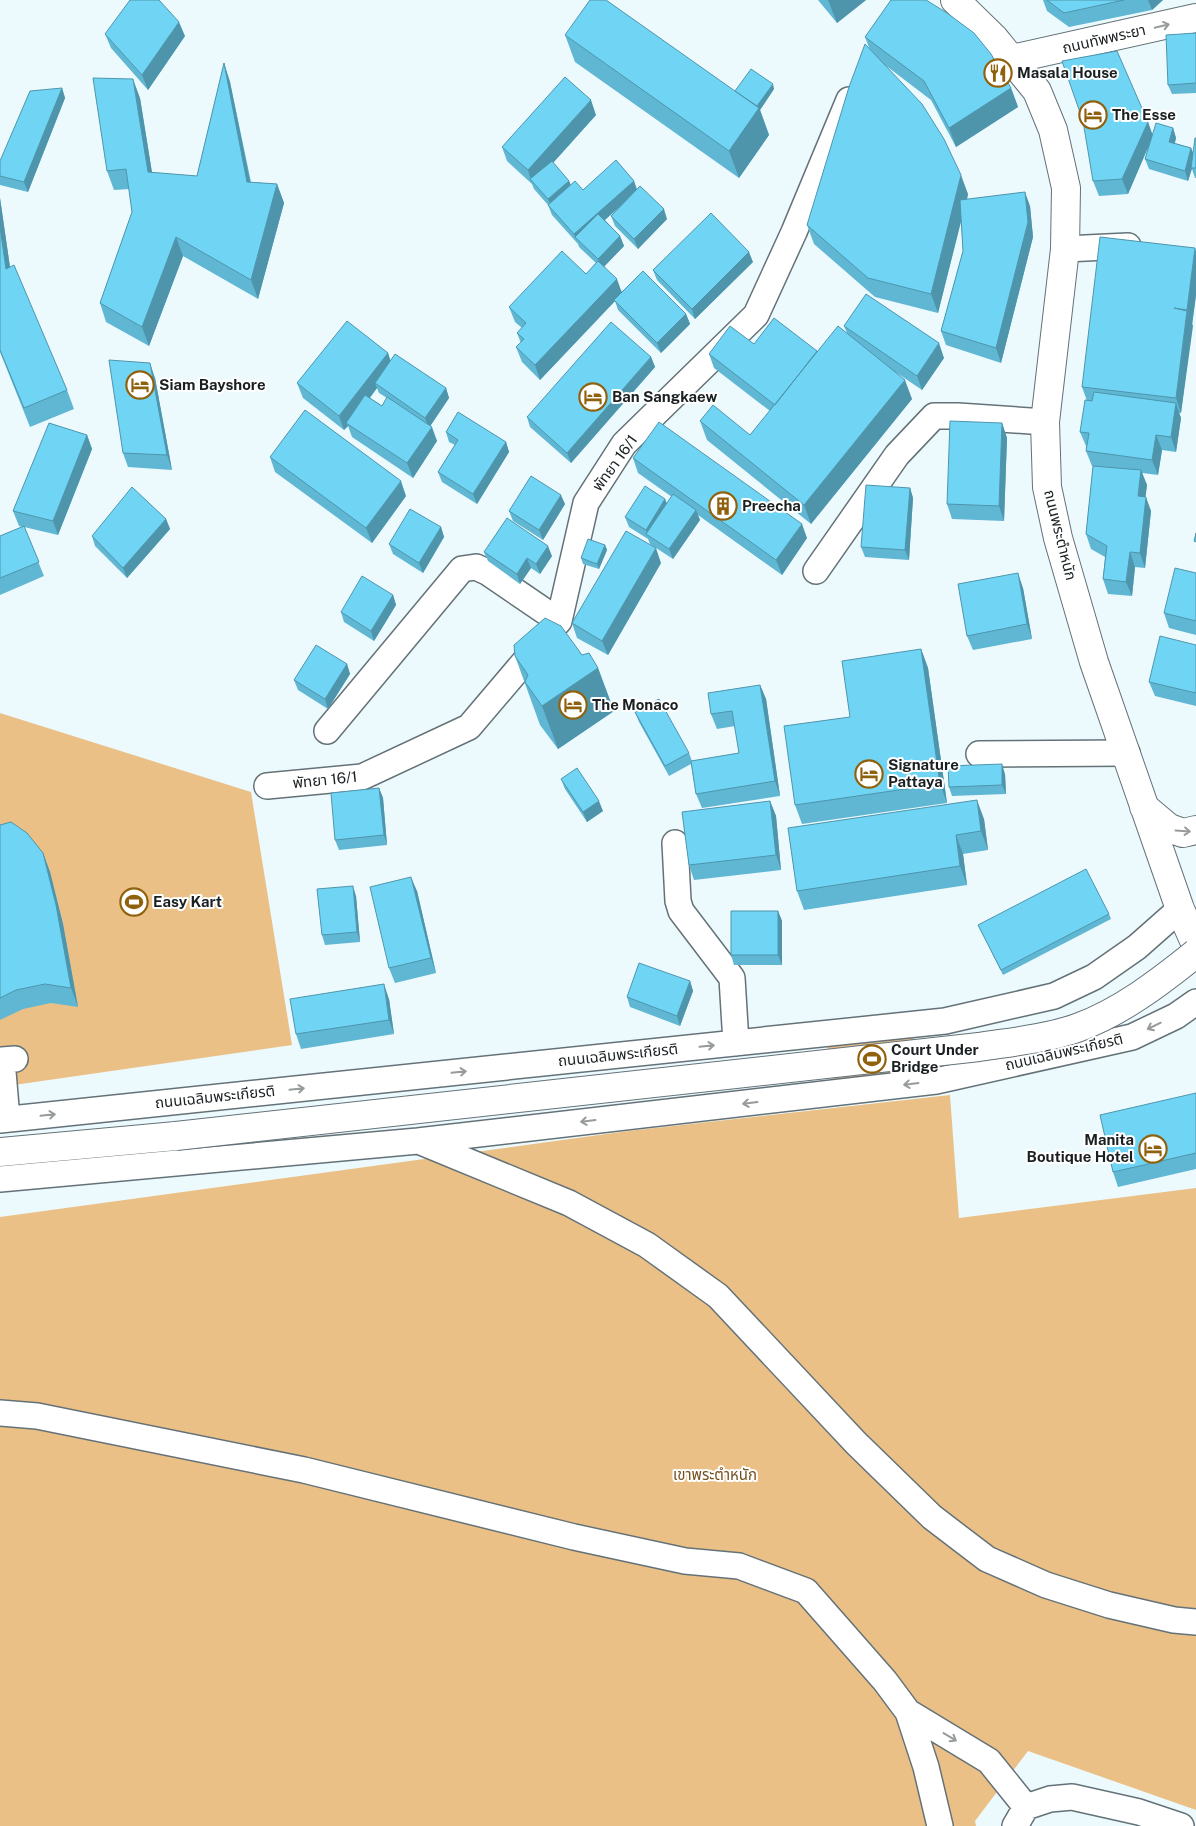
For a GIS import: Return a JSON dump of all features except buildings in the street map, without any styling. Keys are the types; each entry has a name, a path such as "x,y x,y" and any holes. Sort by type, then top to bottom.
{"main road":[{"name":"ถนนพระตำหนัก","path":"955,0 994,38 1037,91 1053,130 1066,188 1065,249 1046,422 1047,487 1058,538 1094,662 1127,753 1144,807 1188,898 1196,945"},
{"name":"ถนนทัพพระยา","path":"1012,59 1196,18"},
{"path":"1144,807 1169,828 1184,833 1196,830"},
{"path":"0,1152 176,1136 969,1048 1031,1039 1077,1028 1122,1006 1165,978 1196,953"}],"street":[{"name":"พัทยา 16/1","path":"267,786 362,777 469,727 559,621 586,503 624,444 756,315 794,232 859,75"},
{"path":"1065,249 1128,246"},
{"path":"816,571 897,455 934,416 1046,422"},
{"path":"327,731 462,569 476,567 487,572 559,621"},
{"path":"979,754 1127,753"},
{"path":"675,843 678,901 681,911 732,978 736,1043"},
{"name":"ถนนเฉลิมพระเกียรติ","path":"3,1120 945,1021 1054,996 1094,977 1137,946 1188,898"},
{"name":"ถนนเฉลิมพระเกียรติ","path":"0,1179 418,1141 957,1078 1132,1037 1176,1016 1196,1002"},
{"path":"945,1021 964,1044 964,1061 957,1078"},
{"path":"3,1120 2,1060 16,1059"},
{"path":"418,1141 569,1203 647,1245 718,1296 856,1442 932,1517 987,1559 1046,1585 1109,1605 1174,1620 1196,1622"},
{"path":"0,1413 37,1416 304,1470 574,1537 676,1559 739,1566 806,1591 885,1681 908,1712 926,1767 940,1826"},
{"path":"908,1712 989,1760 1020,1817 1050,1799 1072,1797 1139,1812 1181,1826"}],"green space":[{"name":"Easy Kart","path":"0,713 251,792 292,1045 0,1087"},
{"name":"Court Under Bridge","path":"913,1035 917,1075 832,1084 827,1044"},
{"name":"เขาพระตำหนัก","path":"950,1095 959,1218 1196,1188 1196,1810 1028,1751 975,1821 976,1826 0,1826 0,1217 628,1131"}],"place":[{"name":"Masala House","path":"998,73"},
{"name":"The Esse","path":"1093,115"},
{"name":"Siam Bayshore","path":"140,385"},
{"name":"Ban Sangkaew","path":"593,397"},
{"name":"Preecha","path":"723,506"},
{"name":"The Monaco","path":"573,705"},
{"name":"Signature Pattaya","path":"869,774"},
{"name":"Easy Kart","path":"134,902"},
{"name":"Court Under Bridge","path":"872,1059"},
{"name":"Manita Boutique Hotel","path":"1153,1149"}]}
